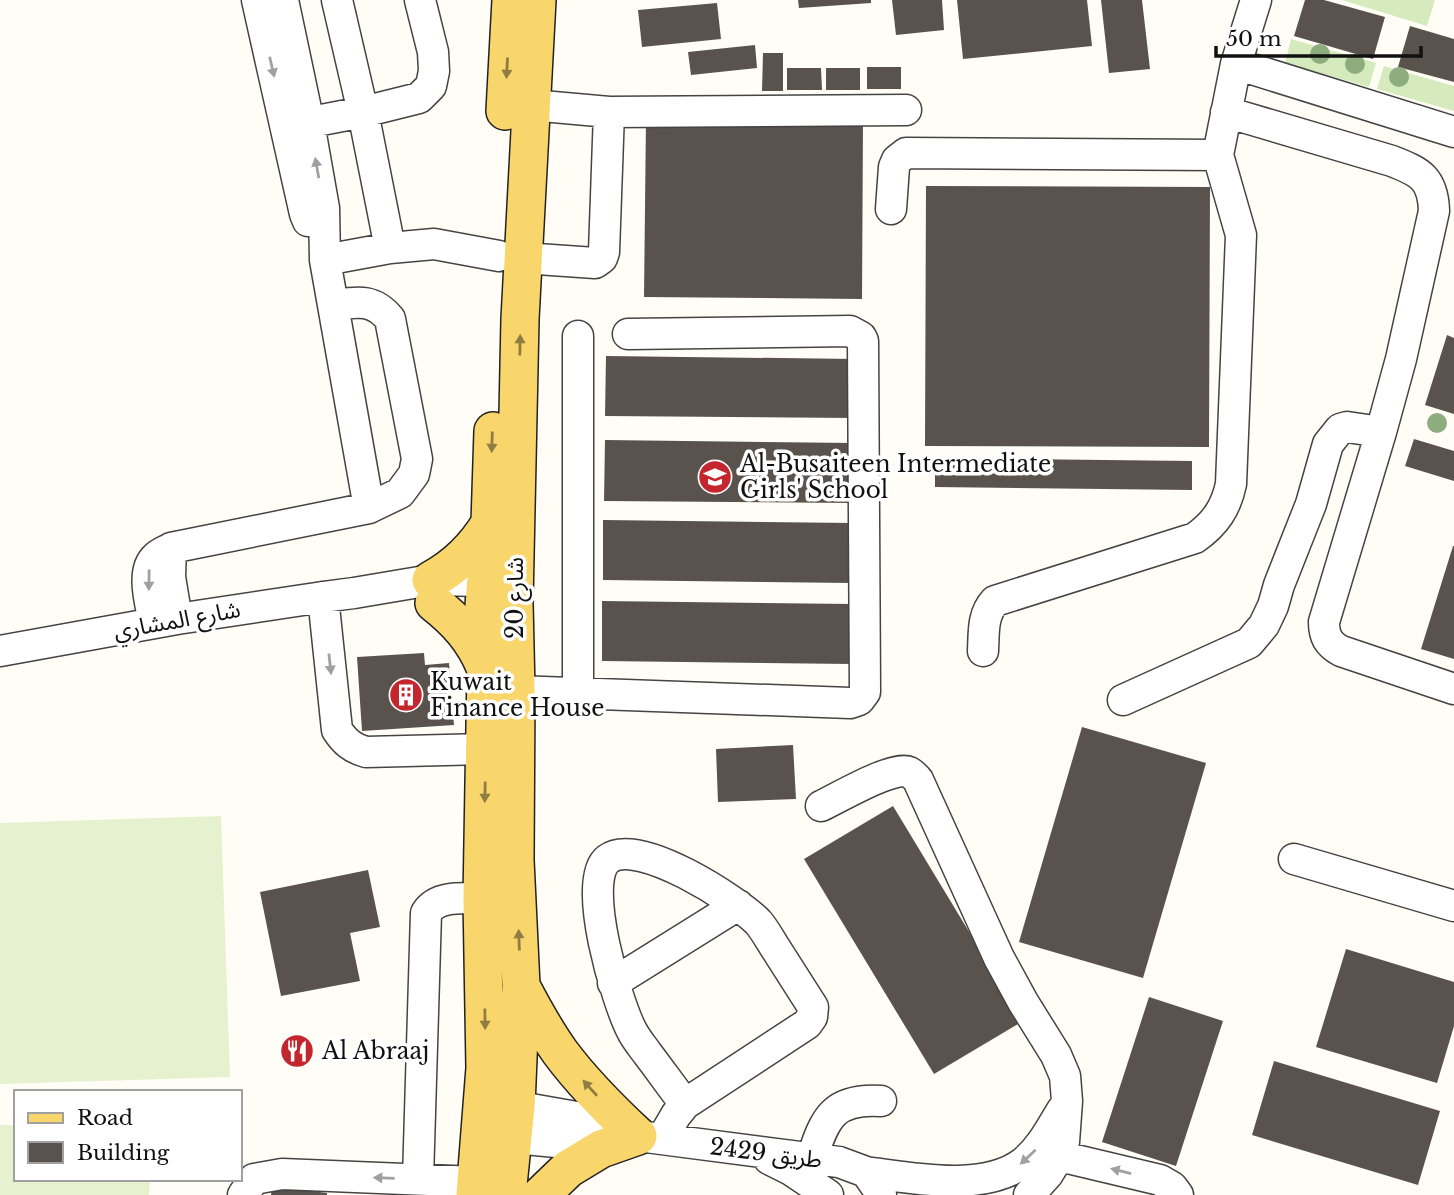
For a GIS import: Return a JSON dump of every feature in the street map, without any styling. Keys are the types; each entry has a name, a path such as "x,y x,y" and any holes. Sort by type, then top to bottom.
{"main road":[{"name":"شارع 20","path":"498,1120 485,1068 482,899 486,669 500,593 511,257 511,0"},
{"name":"شارع 20","path":"491,1192 498,1120 521,986 515,860 516,691 490,523 511,257 531,105 537,0"},
{"path":"486,669 480,653 466,632 448,614 432,591 475,546 490,523"},
{"path":"521,986 560,1052 584,1081 650,1138"},
{"path":"541,1195 568,1169 601,1149 650,1138"}],"street":[{"path":"257,0 297,125"},
{"path":"283,0 305,214 325,260 369,508"},
{"path":"337,0 390,248"},
{"path":"297,125 419,99 431,86 434,71 433,52 420,0"},
{"path":"983,651 985,615 995,601 1195,538 1206,530 1223,510 1231,484 1241,235 1218,155 1236,64 1256,0"},
{"path":"1236,64 1454,132"},
{"path":"531,105 609,112 906,110"},
{"path":"325,260 390,248 434,244 511,257 595,263 604,252 609,112"},
{"path":"1226,112 1414,169 1430,188 1434,211 1401,359 1324,622 1324,632 1333,647 1340,651 1454,689"},
{"path":"891,209 894,167 901,156 913,152 1218,155"},
{"path":"166,621 171,548 369,508 400,493 414,474 417,459 390,320 382,309 369,304 358,302 333,305"},
{"path":"516,691 850,703 859,700 867,688 861,337 850,331 628,334"},
{"path":"578,336 578,694"},
{"path":"1123,700 1249,643 1264,625 1273,606 1311,504 1328,444 1340,429 1347,427 1381,432"},
{"name":"شارع المشاري","path":"0,651 166,621 354,593 408,603 432,591 500,593"},
{"path":"323,597 337,730 344,741 366,752 485,749"},
{"path":"821,806 887,774 909,772 918,780 1008,976 1061,1064 1067,1087 1066,1129 1059,1156 1048,1174 1029,1195"},
{"path":"650,1138 685,1104 807,1024 812,1017 813,1007 760,924 738,905 676,867 630,854 618,854 608,859 600,868 598,879 601,932 613,983 632,1032 685,1104"},
{"path":"1294,859 1454,906"},
{"path":"418,1180 426,913 435,903 442,901 482,899"},
{"path":"613,983 738,905"},
{"path":"812,1158 827,1121 842,1107 861,1100 881,1101"},
{"name":"طريق 2429","path":"498,1120 582,1118 650,1138 839,1161 873,1184 997,1176 1023,1163 1034,1152 1067,1101"},
{"path":"753,1152 791,1170 828,1195"},
{"path":"1059,1156 1160,1180 1172,1187 1178,1195"},
{"path":"243,1195 254,1179 282,1174 418,1180 491,1192"}],"green space":[{"path":"1342,0 1435,0 1427,26"},
{"path":"1291,39 1376,63 1369,87 1285,63"},
{"path":"1384,66 1454,86 1454,111 1377,89"},
{"path":"221,816 230,1077 0,1084 0,823"},
{"path":"0,1125 14,1125 14,1181 150,1181 149,1195 0,1195"}],"building":[{"path":"798,0 871,0 871,3 799,8"},
{"path":"892,0 942,0 944,30 896,35"},
{"path":"957,0 1087,0 1092,46 963,59"},
{"path":"1101,0 1142,0 1150,69 1109,73"},
{"path":"1305,0 1324,0 1385,17 1373,59 1294,36"},
{"path":"717,3 721,39 642,47 638,10"},
{"path":"1410,26 1454,39 1454,82 1398,67"},
{"path":"755,45 757,68 691,75 688,52"},
{"path":"763,53 783,53 783,91 762,91"},
{"path":"867,67 901,67 901,89 867,89"},
{"path":"787,68 821,68 822,90 787,90"},
{"path":"826,68 860,68 860,90 826,90"},
{"path":"646,118 863,120 862,299 644,297"},
{"path":"926,186 1210,187 1209,447 925,446"},
{"path":"1447,335 1454,338 1454,414 1425,405"},
{"path":"606,356 856,359 855,418 605,416"},
{"path":"1414,439 1454,451 1454,481 1405,466"},
{"path":"605,440 854,443 854,503 604,501"},
{"path":"935,458 1192,461 1192,490 935,487"},
{"path":"603,520 853,523 853,583 603,580"},
{"path":"1454,546 1454,659 1421,649"},
{"path":"602,601 852,604 852,664 602,661"},
{"name":"Kuwait Finance House","path":"424,653 425,665 449,663 454,725 362,731 357,657"},
{"path":"1082,727 1206,763 1143,978 1019,942"},
{"path":"793,745 796,799 718,802 716,749"},
{"path":"893,806 1023,1021 934,1074 804,859"},
{"path":"368,870 380,927 350,933 360,981 281,996 260,892"},
{"path":"1346,949 1454,982 1454,1026 1437,1083 1316,1047"},
{"path":"1149,997 1223,1021 1176,1166 1102,1142"},
{"path":"1274,1061 1440,1111 1418,1185 1252,1135"},
{"path":"272,1186 327,1193 327,1195 271,1195"}],"place":[{"name":"Al-Busaiteen Intermediate Girls' School","path":"715,477"},
{"name":"Kuwait Finance House","path":"406,695"},
{"name":"Al Abraaj","path":"297,1051"}]}
